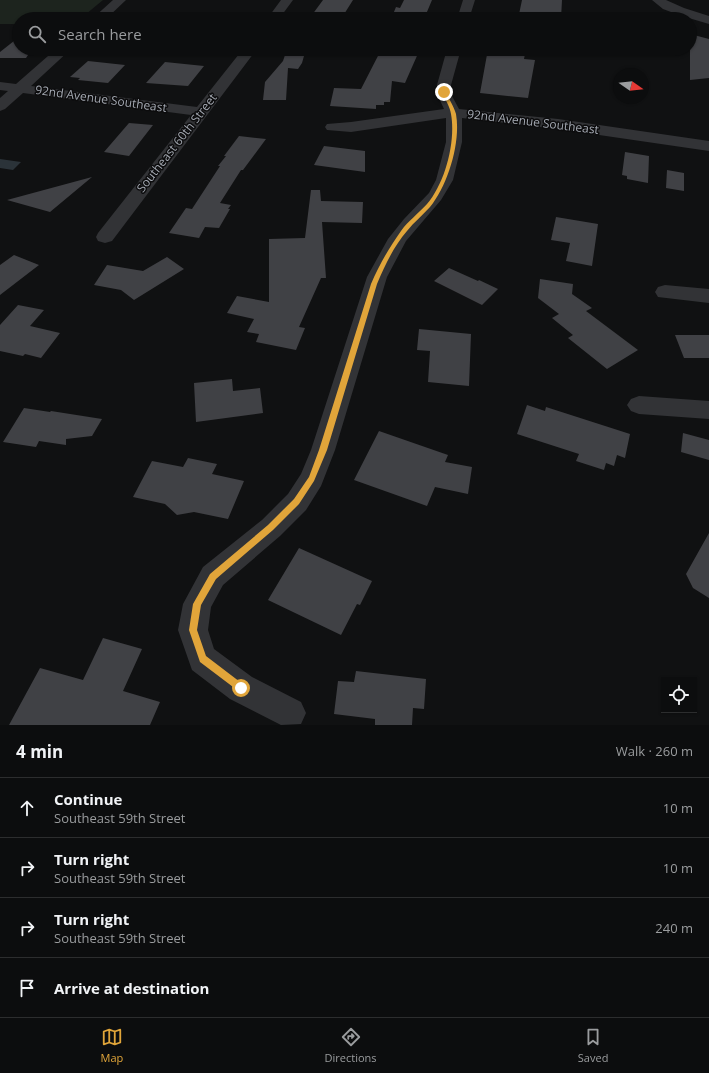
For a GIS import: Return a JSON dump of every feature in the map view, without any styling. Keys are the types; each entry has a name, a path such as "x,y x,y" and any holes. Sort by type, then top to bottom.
{"street":[{"path":"106,12 120,0"},
{"path":"278,12 287,0"},
{"path":"465,12 469,0"},
{"path":"658,0 673,12"},
{"path":"697,18 709,20"},
{"path":"0,106 56,56"},
{"name":"Southeast 60th Street","path":"105,237 245,56"},
{"path":"290,713 241,688 203,659 193,630 197,604 213,576 271,528 297,502 312,479 323,450 374,284 383,262 404,230 429,205 441,187 448,170 454,133 453,113 444,92 445,80 452,56"},
{"name":"92nd Avenue Southeast","path":"0,86 201,112"},
{"name":"92nd Avenue Southeast","path":"333,127 351,127 422,116 453,113 542,122 709,146"},
{"path":"665,292 709,296"},
{"path":"639,405 709,410"}],"shaded area":[{"path":"0,0 103,0 88,12 12,12 12,24 0,24"},
{"path":"0,159 21,162 13,170 0,168"}],"building":[{"path":"323,0 353,0 345,12 314,12"},
{"path":"404,0 432,0 427,12 394,12 396,7 400,8"},
{"path":"522,0 562,0 561,12 519,12"},
{"path":"697,36 709,39 709,78 690,80 690,56 697,56"},
{"path":"12,43 12,56 27,56 26,58 0,58 0,52"},
{"path":"285,56 304,56 298,69 288,68 286,100 263,100 265,82 283,61"},
{"path":"378,56 417,56 405,83 392,81 390,102 384,102 384,105 376,105 376,109 330,106 334,88 361,89"},
{"path":"487,56 525,56 524,59 535,60 528,98 480,93"},
{"path":"88,61 125,65 108,83 78,80 80,78 70,77"},
{"path":"165,62 204,66 188,86 146,83"},
{"path":"129,123 153,125 129,156 104,152"},
{"path":"239,136 266,139 243,170 241,170 220,203 231,205 219,228 205,227 199,238 169,233 186,208 192,209 220,166 218,166 226,156 224,156"},
{"path":"324,146 365,151 365,172 314,165"},
{"path":"625,152 649,156 648,183 627,179 627,176 622,175"},
{"path":"667,170 684,173 684,191 666,188"},
{"path":"92,177 50,212 7,200"},
{"path":"311,190 320,190 321,201 363,202 362,223 322,222 326,278 321,278 299,327 305,328 296,350 256,342 259,334 247,332 254,319 227,313 237,296 269,302 269,239 305,238"},
{"path":"556,217 598,224 592,266 566,261 570,243 551,240"},
{"path":"14,255 39,265 0,295 0,265"},
{"path":"167,257 184,269 134,300 121,290 94,285 107,265 143,271"},
{"path":"449,268 498,289 482,305 434,281"},
{"path":"540,279 573,284 572,294 592,308 586,311 638,350 607,369 568,338 573,335 552,318 559,314 538,298"},
{"path":"18,305 44,310 30,326 60,333 41,358 25,354 23,356 0,351 0,325"},
{"path":"419,329 471,334 469,386 428,382 430,351 417,350"},
{"path":"675,335 709,335 709,358 684,358"},
{"path":"232,379 233,391 260,388 263,413 196,422 194,383"},
{"path":"527,405 545,411 546,407 630,434 625,458 617,455 614,466 606,463 604,470 576,461 579,454 517,434"},
{"path":"24,408 102,419 92,436 66,439 66,445 39,441 36,447 3,442"},
{"path":"379,431 448,455 445,462 472,467 468,494 435,487 427,506 354,480"},
{"path":"683,433 709,440 709,460 681,452"},
{"path":"188,458 217,464 212,474 244,481 228,519 194,512 177,515 165,504 133,497 152,461 183,467"},
{"path":"709,533 709,598 693,588 686,574"},
{"path":"299,548 372,581 360,605 357,604 341,635 268,600"},
{"path":"103,638 142,649 123,691 160,702 150,725 9,725 40,668 83,680"},
{"path":"356,671 426,679 424,709 413,708 412,725 375,725 375,719 334,714 338,681 354,682"}],"route":[{"path":"241,688 203,659 193,630 197,604 213,576 271,528 297,502 312,479 323,450 374,284 383,262 404,230 429,205 441,187 448,170 454,133 453,113 444,92"}]}
